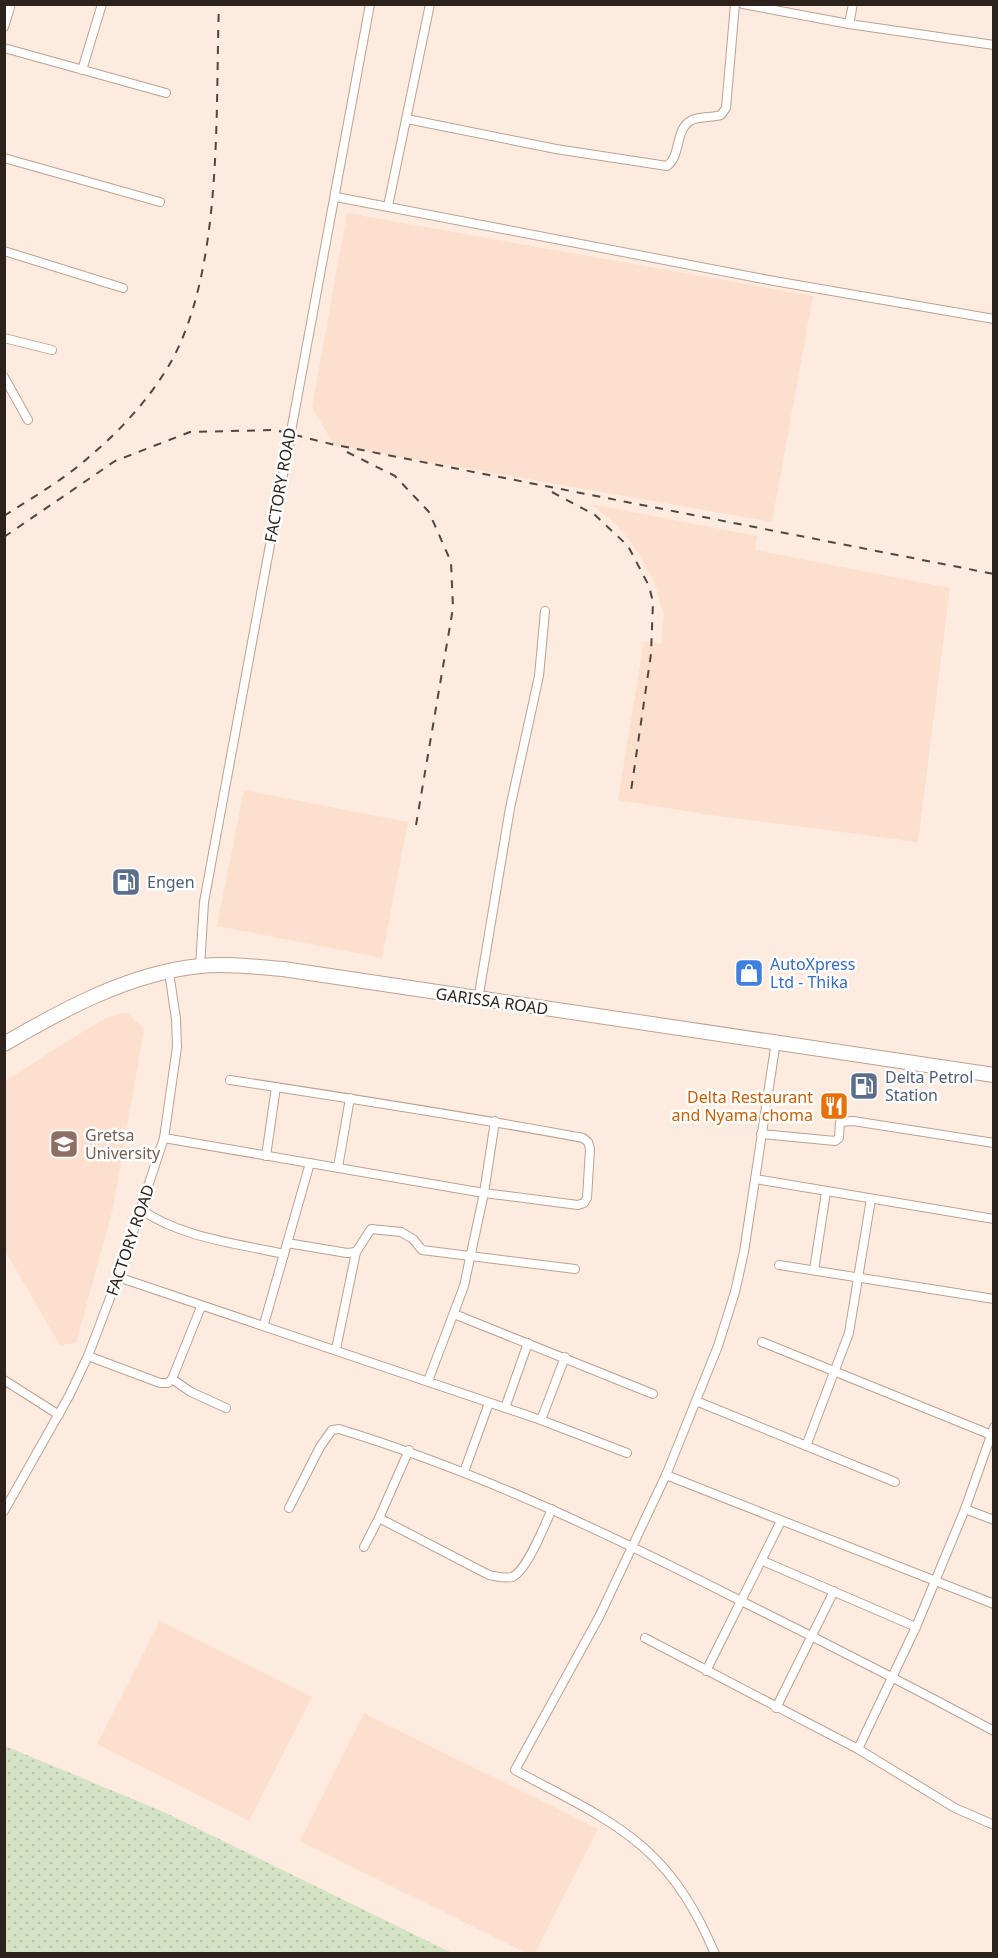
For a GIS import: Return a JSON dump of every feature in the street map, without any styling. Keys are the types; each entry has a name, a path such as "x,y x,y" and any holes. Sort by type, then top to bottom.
{"highway":[{"name":"GARISSA ROAD","path":"4,1044 48,1018 103,992 169,972 200,966 240,965 283,969 478,1000 776,1041 993,1075"}],"street":[{"path":"4,27 10,4"},
{"path":"82,70 102,4"},
{"name":"FACTORY ROAD","path":"200,966 204,902 370,4"},
{"path":"388,206 430,4"},
{"path":"407,119 565,151 667,166 673,161 683,127 691,121 721,115 726,108 735,4"},
{"path":"743,4 849,24 993,45"},
{"path":"849,24 853,4"},
{"path":"4,48 166,93"},
{"path":"4,158 160,202"},
{"path":"336,197 774,281 993,319"},
{"path":"4,251 123,288"},
{"path":"4,338 52,350"},
{"path":"4,377 28,420"},
{"path":"478,1000 510,808 539,676 545,611"},
{"name":"FACTORY ROAD","path":"4,1511 52,1428 88,1356 118,1277 164,1138 177,1047 176,1019 169,972"},
{"path":"715,1953 699,1918 677,1883 645,1848 614,1825 514,1770 584,1645 666,1475 696,1401 735,1292 776,1041"},
{"path":"164,1138 484,1193 578,1205 587,1198 590,1149 588,1142 583,1138 230,1080"},
{"path":"266,1156 276,1087"},
{"path":"338,1167 350,1098"},
{"path":"761,1134 835,1142 839,1138 840,1122 853,1121 993,1143"},
{"path":"428,1381 454,1314 472,1255 495,1122"},
{"path":"264,1324 310,1162"},
{"path":"755,1179 993,1219"},
{"path":"814,1270 826,1192"},
{"path":"806,1446 849,1333 871,1199"},
{"path":"140,1209 161,1223 185,1232 284,1254"},
{"path":"336,1349 356,1252 367,1232 377,1228 408,1235 422,1250 575,1269"},
{"path":"287,1243 347,1253 356,1252"},
{"path":"779,1265 993,1299"},
{"path":"118,1277 201,1307 264,1324 541,1420 627,1453"},
{"path":"88,1356 160,1383 168,1383 172,1379 201,1307"},
{"path":"454,1314 653,1394"},
{"path":"762,1342 833,1372 993,1433 936,1581 894,1677 858,1749"},
{"path":"505,1408 528,1343"},
{"path":"541,1420 565,1357"},
{"path":"172,1379 191,1392 226,1408"},
{"path":"4,1380 59,1415"},
{"path":"696,1401 896,1482"},
{"path":"464,1472 489,1403"},
{"path":"289,1508 320,1447 332,1430 339,1429 409,1450 552,1509 632,1547 894,1677 993,1731"},
{"path":"364,1547 409,1450"},
{"path":"666,1475 993,1604"},
{"path":"379,1518 489,1575 503,1578 513,1576 523,1568 552,1509"},
{"path":"965,1509 993,1520"},
{"path":"706,1671 781,1521"},
{"path":"763,1561 916,1627"},
{"path":"776,1708 834,1591"},
{"path":"645,1638 858,1749 920,1789 993,1825"}],"shaded area":[{"path":"347,213 813,296 772,522 334,445 312,407"},
{"path":"591,504 757,536 755,550 950,588 918,842 704,814 618,800 644,641 661,644 664,616 654,581 633,545 616,524"},
{"path":"244,790 408,822 382,958 217,926"},
{"name":"Gretsa University","path":"122,1013 128,1014 144,1029 113,1208 76,1343 60,1345 5,1251 5,1081 103,1019"},
{"path":"160,1621 312,1697 249,1821 97,1744"},
{"path":"364,1713 598,1829 535,1953 526,1953 300,1841"}],"green space":[{"path":"5,1746 164,1812 452,1953 5,1953"}],"railway":[{"path":"4,516 70,472 123,426 168,367 186,329 199,286 208,239 213,191 219,4"},
{"path":"4,537 115,461 190,432 275,430 331,444 994,574"},
{"path":"347,452 395,476 429,512 451,562 453,608 415,831"},
{"path":"552,492 595,515 628,546 649,586 653,602 651,654 631,791"}],"place":[{"name":"Engen","path":"126,882"},
{"name":"AutoXpress Ltd - Thika","path":"749,973"},
{"name":"Delta Petrol Station","path":"864,1086"},
{"name":"Delta Restaurant and Nyama choma","path":"834,1106"},
{"name":"Gretsa University","path":"64,1144"}]}
